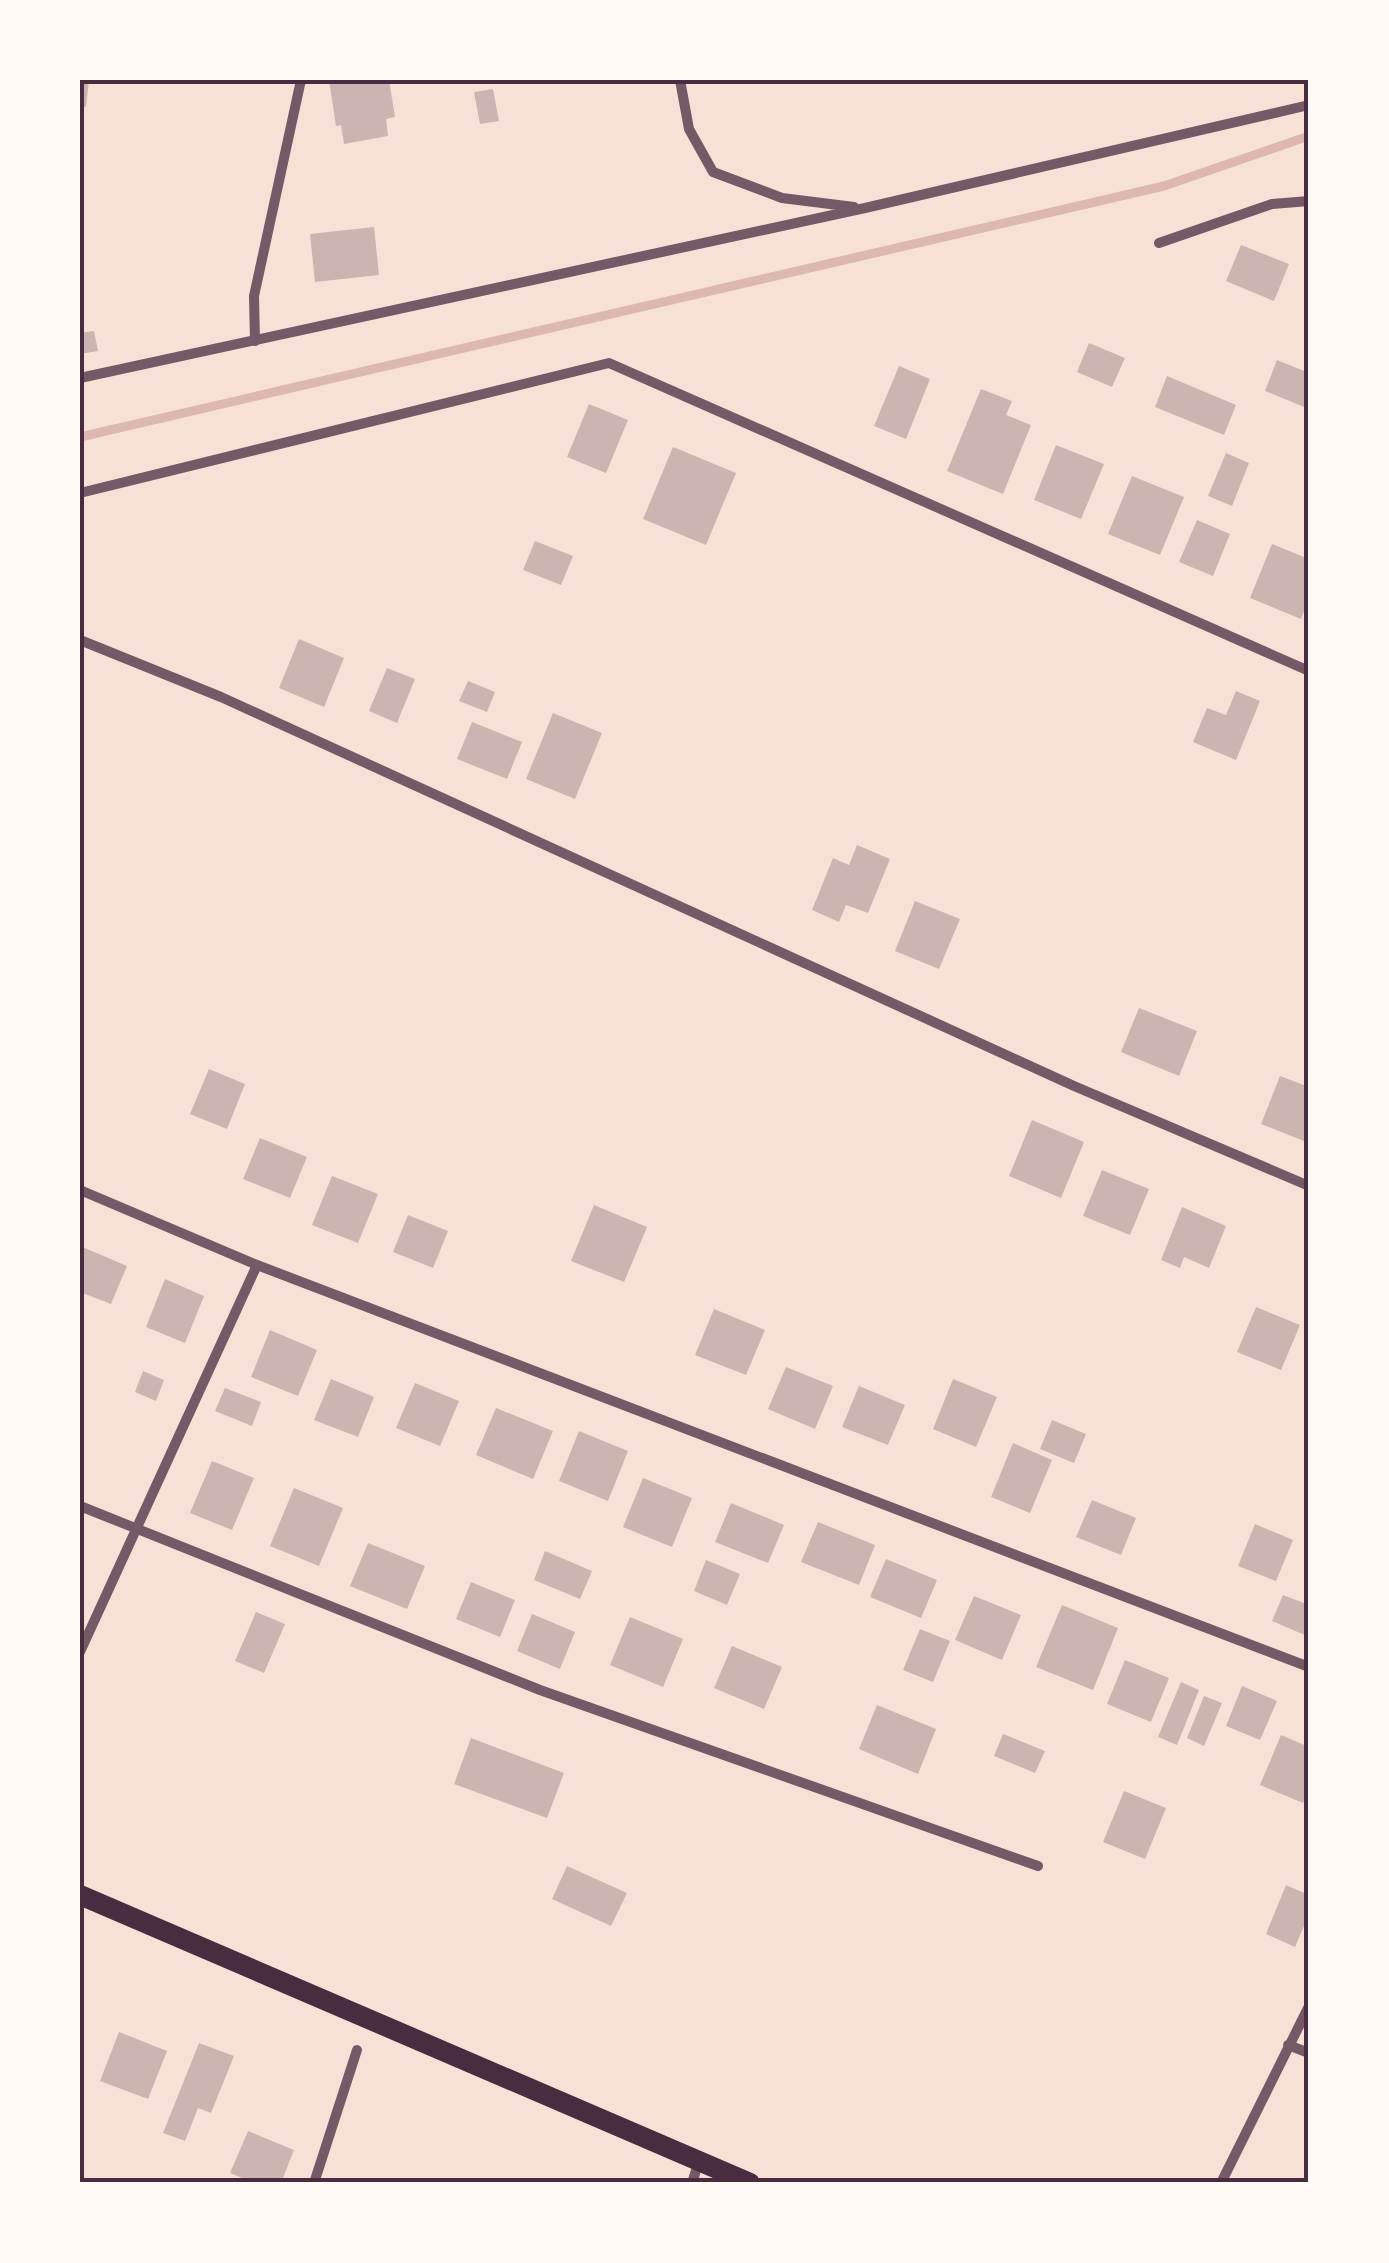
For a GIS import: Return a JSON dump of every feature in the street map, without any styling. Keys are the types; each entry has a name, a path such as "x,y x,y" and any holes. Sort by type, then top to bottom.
{"highway":[{"path":"80,1895 750,2183"}],"street":[{"path":"254,341 254,296 301,80"},
{"path":"680,80 689,129 713,172 782,198 865,208"},
{"path":"80,378 865,208 1309,106"},
{"path":"1159,243 1272,204 1309,201"},
{"path":"80,493 608,363 1309,671"},
{"path":"80,640 221,697 1074,1086 1309,1186"},
{"path":"80,1190 257,1266 1309,1667"},
{"path":"80,1652 257,1266"},
{"path":"80,1506 540,1690 1038,1866"},
{"path":"1222,2183 1309,2006"},
{"path":"1288,2045 1309,2053"},
{"path":"314,2183 357,2050"},
{"path":"692,2183 699,2162"}],"building":[{"path":"80,80 89,80 86,107 80,106"},
{"path":"329,80 389,80 395,117 386,119 388,136 344,144 341,125 336,126"},
{"path":"493,89 499,121 480,124 474,92"},
{"path":"374,227 379,275 315,282 310,234"},
{"path":"1241,245 1289,264 1274,301 1226,281"},
{"path":"94,331 98,351 80,354 80,333"},
{"path":"1089,343 1125,358 1112,387 1077,372"},
{"path":"1277,360 1309,373 1309,409 1265,391"},
{"path":"899,366 930,379 906,439 874,426"},
{"path":"1167,376 1236,405 1224,435 1155,407"},
{"path":"981,389 1012,401 1006,415 1031,425 1003,494 947,471"},
{"path":"589,404 628,420 606,473 567,457"},
{"path":"1056,445 1104,464 1081,519 1034,500"},
{"path":"673,447 736,473 706,545 643,519"},
{"path":"1226,453 1249,463 1232,506 1208,496"},
{"path":"1132,476 1184,497 1160,555 1108,534"},
{"path":"1197,520 1230,534 1213,576 1179,562"},
{"path":"535,541 573,556 561,585 523,570"},
{"path":"1272,544 1309,559 1309,598 1301,619 1250,598"},
{"path":"299,639 344,658 324,707 279,688"},
{"path":"387,668 415,679 397,723 369,711"},
{"path":"468,681 495,692 487,712 459,701"},
{"path":"1236,691 1260,701 1236,760 1193,742 1207,708 1226,715"},
{"path":"553,713 602,733 575,799 526,779"},
{"path":"472,722 522,742 507,779 457,759"},
{"path":"857,845 890,859 868,913 846,905 839,922 812,910 833,858 849,865"},
{"path":"915,901 960,919 939,969 895,951"},
{"path":"1139,1008 1197,1031 1179,1076 1121,1052"},
{"path":"209,1069 245,1084 227,1129 190,1114"},
{"path":"1280,1076 1309,1087 1309,1143 1261,1124"},
{"path":"1032,1120 1084,1142 1061,1198 1009,1176"},
{"path":"260,1138 307,1157 290,1198 243,1179"},
{"path":"1102,1170 1149,1189 1130,1235 1083,1216"},
{"path":"332,1176 378,1194 358,1243 312,1225"},
{"path":"594,1205 647,1227 624,1282 571,1261"},
{"path":"1182,1207 1226,1226 1209,1268 1184,1257 1180,1268 1161,1260"},
{"path":"408,1215 448,1231 433,1268 393,1252"},
{"path":"80,1246 127,1266 111,1304 80,1292"},
{"path":"165,1279 204,1296 185,1343 146,1327"},
{"path":"1256,1307 1300,1325 1281,1370 1237,1352"},
{"path":"714,1309 765,1330 746,1375 695,1355"},
{"path":"270,1330 317,1350 298,1396 251,1377"},
{"path":"786,1367 833,1386 815,1429 768,1409"},
{"path":"143,1371 164,1380 156,1401 135,1392"},
{"path":"331,1379 374,1397 358,1437 314,1420"},
{"path":"953,1379 997,1397 976,1447 933,1429"},
{"path":"415,1383 459,1401 440,1446 396,1428"},
{"path":"859,1386 905,1405 888,1445 842,1427"},
{"path":"225,1388 261,1402 252,1426 215,1411"},
{"path":"496,1408 553,1431 533,1479 476,1455"},
{"path":"1052,1420 1086,1434 1074,1463 1040,1449"},
{"path":"579,1431 628,1451 608,1501 559,1481"},
{"path":"1013,1443 1052,1460 1030,1513 991,1497"},
{"path":"212,1461 254,1478 232,1530 190,1513"},
{"path":"643,1478 692,1498 672,1547 623,1527"},
{"path":"294,1488 343,1508 319,1566 270,1546"},
{"path":"1092,1500 1136,1518 1121,1555 1076,1537"},
{"path":"731,1503 784,1525 768,1563 715,1542"},
{"path":"818,1522 875,1545 859,1585 801,1562"},
{"path":"1255,1524 1293,1540 1276,1581 1238,1566"},
{"path":"368,1543 425,1566 407,1609 350,1586"},
{"path":"545,1551 592,1571 580,1599 534,1580"},
{"path":"886,1559 937,1580 921,1618 870,1597"},
{"path":"706,1560 740,1574 727,1605 694,1591"},
{"path":"471,1582 515,1600 500,1637 456,1619"},
{"path":"1283,1595 1309,1605 1307,1636 1272,1621"},
{"path":"974,1596 1021,1615 1002,1660 955,1640"},
{"path":"1062,1605 1118,1628 1093,1690 1036,1667"},
{"path":"256,1612 285,1624 264,1673 235,1661"},
{"path":"532,1614 575,1632 560,1669 517,1651"},
{"path":"630,1617 683,1639 663,1687 610,1665"},
{"path":"920,1629 950,1641 933,1682 903,1670"},
{"path":"732,1646 782,1667 764,1709 714,1688"},
{"path":"1125,1660 1169,1678 1151,1722 1107,1704"},
{"path":"1181,1682 1199,1690 1177,1745 1158,1737"},
{"path":"1242,1686 1277,1701 1260,1740 1226,1726"},
{"path":"1204,1696 1222,1703 1204,1746 1187,1738"},
{"path":"877,1705 936,1729 918,1774 859,1749"},
{"path":"1003,1734 1045,1751 1035,1773 994,1756"},
{"path":"1281,1735 1309,1747 1309,1788 1303,1803 1260,1785"},
{"path":"471,1738 564,1773 547,1818 454,1784"},
{"path":"1124,1791 1166,1808 1145,1859 1103,1842"},
{"path":"567,1866 627,1893 611,1926 552,1899"},
{"path":"1286,1885 1309,1895 1309,1914 1295,1947 1266,1934"},
{"path":"119,2032 167,2051 148,2099 100,2081"},
{"path":"199,2043 234,2056 211,2113 198,2108 185,2141 163,2133"},
{"path":"248,2131 294,2150 281,2183 254,2183 230,2173"}],"waterway":[{"path":"80,437 1164,186 1309,136"}]}
